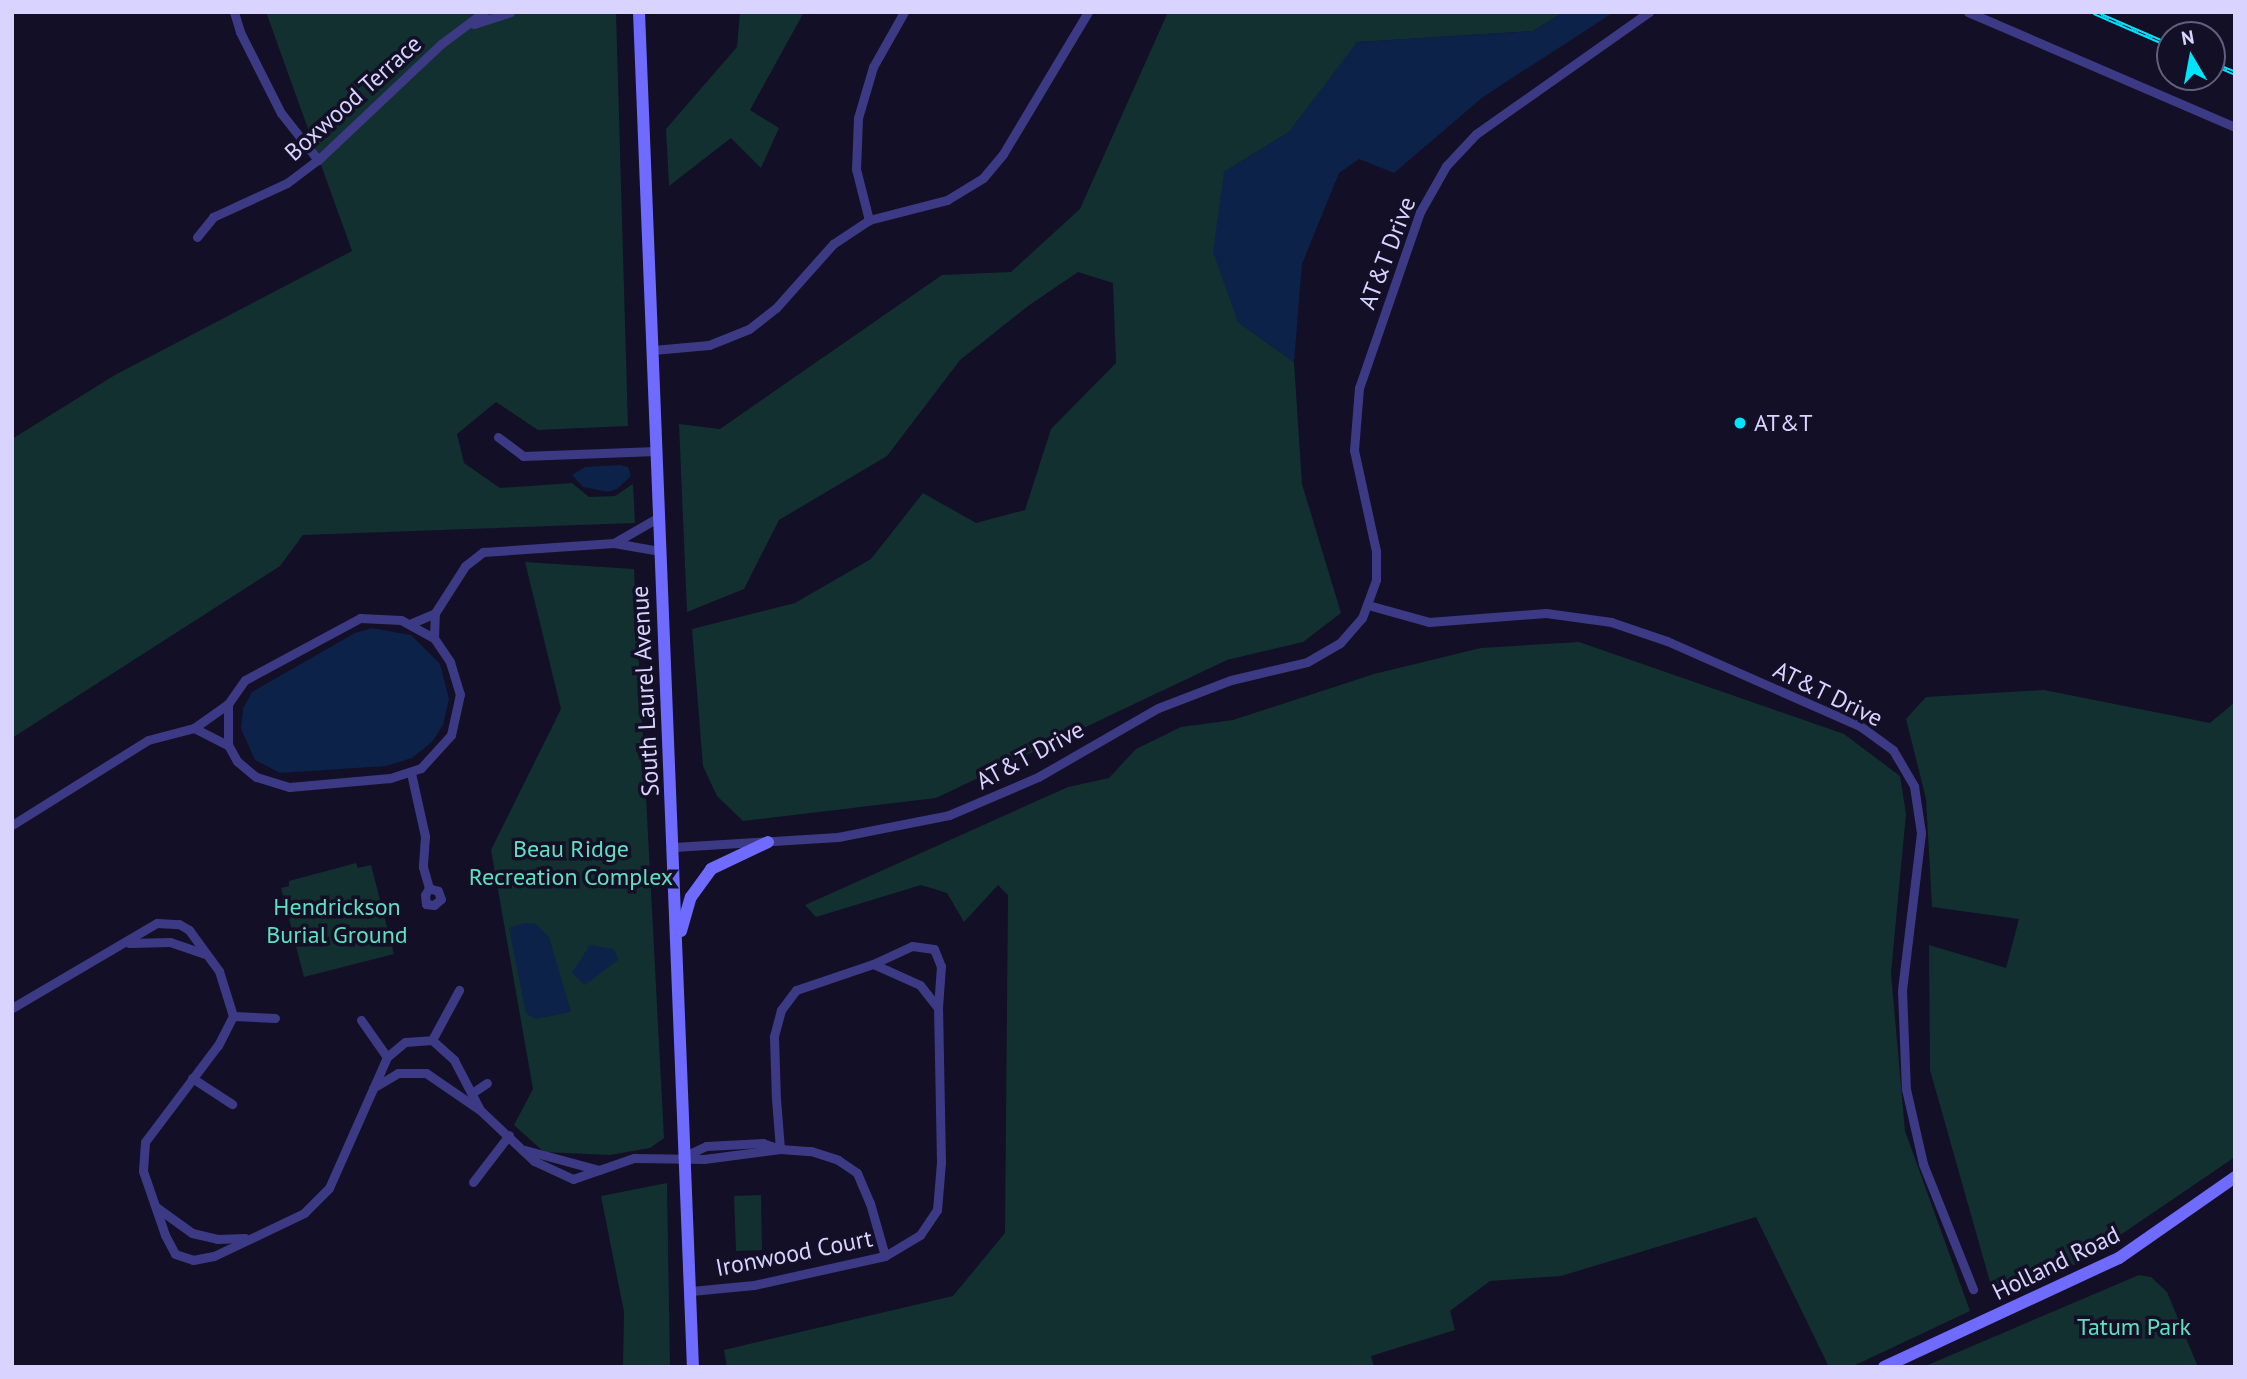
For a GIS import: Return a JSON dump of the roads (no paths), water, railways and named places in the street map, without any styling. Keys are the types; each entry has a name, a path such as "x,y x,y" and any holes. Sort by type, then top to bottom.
{"main road":[{"name":"South Laurel Avenue","path":"639,12 693,1367"},
{"path":"678,949 686,912 699,882 722,863 768,842"},
{"name":"Holland Road","path":"1884,1367 2119,1258 2235,1177"}],"street":[{"path":"234,12 240,32 281,113 318,160"},
{"name":"Boxwood Terrace","path":"197,236 213,217 287,183 318,160 462,28 484,12"},
{"name":"Boxwood Terrace","path":"462,28 510,12"},
{"path":"869,220 856,169 858,118 873,67 904,12"},
{"path":"653,350 709,345 749,329 776,308 833,244 869,220 947,200 983,178 1003,154 1088,12"},
{"name":"AT&T Drive","path":"674,847 875,832 986,802 1169,702 1230,680 1318,657 1349,635 1368,605 1376,580 1376,551 1356,474 1356,408 1367,363 1420,212 1446,166 1476,134 1649,12"},
{"path":"1968,12 2235,127"},
{"path":"498,438 523,456 656,452"},
{"path":"614,543 659,517"},
{"path":"434,638 435,613 465,566 483,552 614,543 660,551"},
{"name":"AT&T Drive","path":"1368,605 1429,622 1546,613 1611,622 1667,640 1847,720 1892,750 1914,786 1921,833 1902,991 1906,1089 1923,1164 1973,1289"},
{"path":"412,624 435,613"},
{"path":"12,825 148,740 194,729 228,704 245,680 338,627 378,616 412,624 434,638 457,679 459,709 441,750 411,773 390,778 278,786 245,769 228,745 194,729"},
{"path":"228,704 228,745"},
{"path":"411,773 429,888"},
{"path":"12,1008 157,923 172,923 189,930 219,971 233,1016 219,1045 145,1142 143,1171 155,1205 176,1254 193,1260 214,1256 246,1238 304,1213 329,1188 387,1057 405,1042 432,1040 454,1060 480,1110"},
{"path":"121,944 170,942 205,954"},
{"name":"Ironwood Court","path":"691,1291 754,1286 885,1256 920,1235 937,1210 941,1162 938,1008 941,966 934,949 912,946 873,964 796,990 781,1010 774,1037 780,1149"},
{"path":"873,964 920,985 938,1008"},
{"path":"432,1040 459,990"},
{"path":"233,1016 275,1018"},
{"path":"362,1020 387,1057"},
{"path":"372,1089 398,1073 415,1071 448,1085 523,1149 561,1176 573,1179 634,1158 737,1156 780,1149 811,1151 838,1160 857,1173 885,1256"},
{"path":"192,1078 232,1104"},
{"path":"472,1093 487,1083"},
{"path":"473,1182 509,1135"},
{"path":"685,1156 706,1146 763,1143 780,1149"},
{"path":"736,1144 737,1156"},
{"path":"523,1149 599,1170"},
{"path":"155,1205 192,1233 217,1239 246,1238"}],"water":[{"path":"1564,12 1614,12 1483,97 1394,173 1359,159 1339,173 1302,264 1294,362 1238,322 1213,252 1224,172 1289,132 1357,42 1533,31"},
{"path":"585,467 628,467 631,476 617,489 608,492 583,487 572,475"},
{"path":"372,628 411,635 440,664 449,699 443,725 432,742 412,758 386,766 280,773 255,760 241,729 243,709 252,692 355,633"},
{"path":"524,923 536,924 549,937 571,1012 536,1019 526,1014 509,928"},
{"path":"590,945 614,949 618,960 585,985 572,973"}],"railway":[{"path":"2094,12 2156,39"},
{"path":"2226,69 2235,73"}],"place":[{"name":"AT&T","path":"1740,423"}],"park label":[{"name":"Beau Ridge Recreation Complex","path":"571,863"},
{"name":"Hendrickson Burial Ground","path":"337,921"},
{"name":"Tatum Park","path":"2134,1327"}]}
